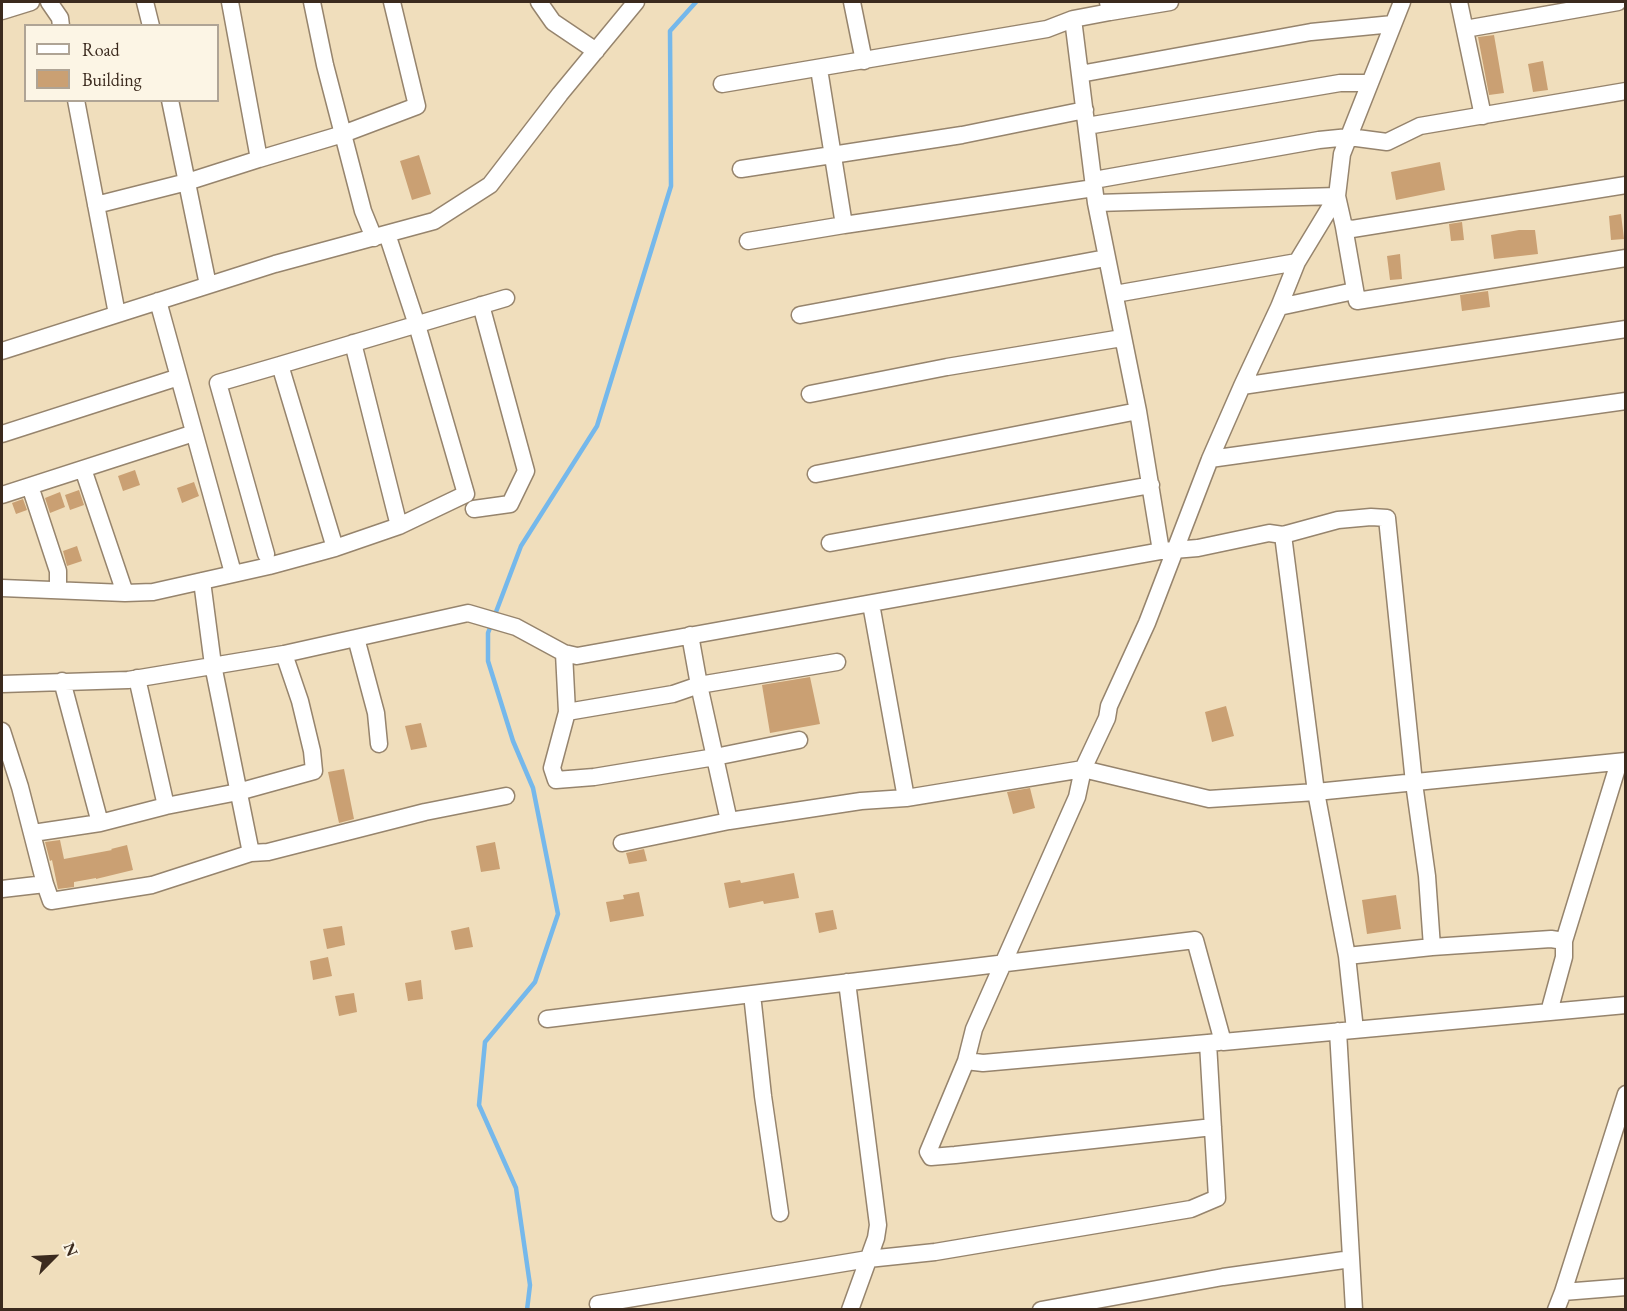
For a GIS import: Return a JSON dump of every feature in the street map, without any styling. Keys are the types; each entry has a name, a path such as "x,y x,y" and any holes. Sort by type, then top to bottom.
{"street":[{"path":"2,11 31,2"},
{"path":"49,2 60,18 61,24"},
{"path":"145,2 150,24"},
{"path":"230,2 259,159"},
{"path":"2,588 153,592 335,548 399,526 466,494 417,324 381,236 363,210 325,65 312,2"},
{"path":"96,205 187,182 343,134 417,106 393,2"},
{"path":"540,2 553,22 596,51"},
{"path":"2,351 275,264 434,221 490,184 636,2"},
{"path":"852,2 864,61"},
{"path":"722,84 1047,29 1109,7 1170,2"},
{"path":"1402,2 1342,154 1337,196 1357,301 1626,258"},
{"path":"1459,2 1483,116"},
{"path":"1465,29 1618,2"},
{"path":"1073,19 1106,258 1115,294 1151,485 1168,550"},
{"path":"1080,74 1311,32 1393,24"},
{"path":"819,69 844,225"},
{"path":"741,169 962,135 1340,83 1370,83"},
{"path":"748,241 844,225 1095,190 1318,140 1349,137 1387,142 1420,126 1626,91"},
{"path":"76,102 117,314"},
{"path":"170,102 208,285"},
{"path":"1344,227 1352,229 1626,185"},
{"path":"1095,190 1337,196"},
{"path":"1212,1127 931,1157 928,1152 966,1061 974,1029 1077,797 1083,769 1147,623 1168,550 1279,307 1297,262 1337,196"},
{"path":"800,315 1106,258"},
{"path":"1115,294 1297,262"},
{"path":"1279,307 1354,291"},
{"path":"266,554 218,383 506,298"},
{"path":"158,301 233,573"},
{"path":"474,509 510,504 526,471 481,305"},
{"path":"1242,386 1626,329"},
{"path":"810,394 947,367 1122,338"},
{"path":"353,344 399,526"},
{"path":"280,365 335,548"},
{"path":"2,434 179,377"},
{"path":"1210,459 1626,401"},
{"path":"816,474 1138,411"},
{"path":"2,495 194,433"},
{"path":"83,469 124,593"},
{"path":"830,543 1151,485"},
{"path":"30,486 58,571 58,590"},
{"path":"2,684 137,678 284,654 468,613 516,627 564,653 578,656 1168,550 1198,548 1269,533 1283,535 1338,520 1371,516 1387,518 1414,783 1427,876 1431,947"},
{"path":"1283,535 1316,792 1347,956 1355,1030"},
{"path":"202,581 213,665 251,853"},
{"path":"871,604 906,798"},
{"path":"690,635 729,821"},
{"path":"356,638 376,713 379,744"},
{"path":"564,653 567,712 552,768 556,780 594,777 715,757 799,740"},
{"path":"33,833 100,824 166,806 238,792 315,770 300,701 284,654"},
{"path":"567,712 673,694 699,685 837,662"},
{"path":"137,678 166,806"},
{"path":"62,681 100,824"},
{"path":"2,731 51,901 152,885 251,853 268,852 424,812 506,796"},
{"path":"622,843 729,821 861,801 906,798 1083,769 1209,799 1414,783 1622,761 1564,941 1564,957 1549,1012"},
{"path":"2,889 45,884"},
{"path":"1347,956 1431,947 1551,939 1564,941"},
{"path":"547,1019 1195,940 1215,1042 1212,1127 1217,1198 1191,1209 935,1252 868,1259 598,1304"},
{"path":"847,982 878,1225 876,1238 850,1310"},
{"path":"752,994 763,1096 780,1213"},
{"path":"966,1061 983,1063 1626,1005"},
{"path":"1338,1031 1354,1310"},
{"path":"1556,1310 1618,1141 1626,1094"},
{"path":"1041,1310 1223,1277 1351,1258"},
{"path":"1563,1292 1626,1287"}],"building":[{"path":"1494,35 1504,93 1489,95 1478,37"},
{"path":"1543,61 1548,90 1533,92 1528,64"},
{"path":"419,155 431,194 412,200 400,161"},
{"path":"1440,162 1445,190 1396,200 1391,172"},
{"path":"1621,214 1624,239 1611,240 1609,216"},
{"path":"1462,222 1464,240 1451,241 1449,224"},
{"path":"1519,230 1535,230 1538,254 1494,259 1491,235"},
{"path":"1400,254 1402,279 1390,280 1387,256"},
{"path":"1488,291 1490,307 1462,311 1460,295"},
{"path":"135,470 140,485 123,491 118,476"},
{"path":"194,482 199,496 182,503 177,488"},
{"path":"79,490 84,505 70,510 65,495"},
{"path":"60,492 65,507 50,513 45,498"},
{"path":"23,499 27,510 16,514 12,503"},
{"path":"77,546 82,561 67,566 63,551"},
{"path":"810,677 820,724 770,733 762,685"},
{"path":"1226,706 1234,736 1212,742 1205,712"},
{"path":"421,723 427,747 411,750 405,726"},
{"path":"344,769 354,819 339,823 328,772"},
{"path":"1030,788 1035,808 1013,814 1007,792"},
{"path":"60,840 64,859 127,845 133,870 74,882 74,887 58,889 52,860 50,861 45,842"},
{"path":"495,842 500,869 481,872 476,846"},
{"path":"644,849 647,861 629,864 626,853"},
{"path":"794,873 799,898 764,904 763,901 729,908 724,883 740,880 741,883"},
{"path":"639,892 644,916 610,922 606,902 624,899 623,895"},
{"path":"1396,895 1401,929 1367,934 1362,900"},
{"path":"833,910 837,929 819,933 815,913"},
{"path":"342,926 345,945 327,949 323,929"},
{"path":"469,927 473,947 455,950 451,931"},
{"path":"328,957 332,976 313,980 310,961"},
{"path":"421,980 423,999 408,1001 405,983"},
{"path":"354,993 357,1012 339,1016 335,996"}],"waterway":[{"path":"527,1310 530,1285 516,1188 479,1105 485,1042 535,982 558,914 533,788 513,741 488,661 488,633 521,546 597,426 671,186 670,31 696,2"}]}
